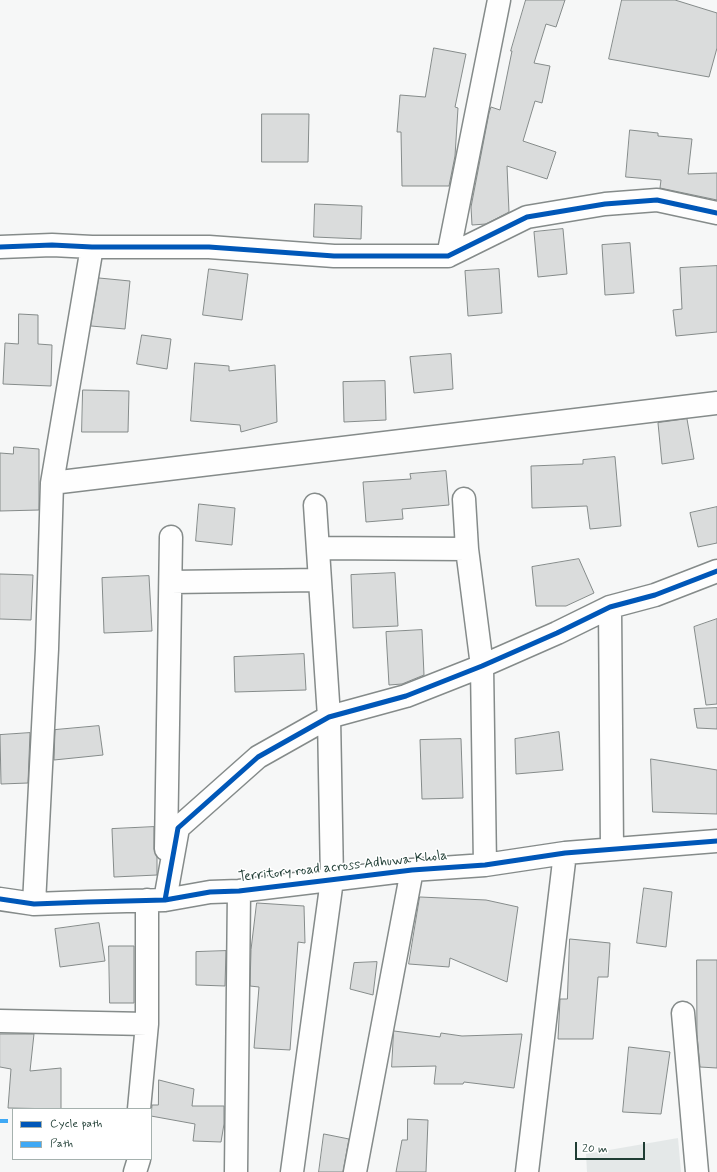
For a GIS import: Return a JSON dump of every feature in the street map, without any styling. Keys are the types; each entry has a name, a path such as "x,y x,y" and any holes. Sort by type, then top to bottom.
{"street":[{"path":"448,256 498,0"},
{"path":"0,246 52,245 92,247 209,247 334,256 448,256 527,217 597,205 657,200 717,213"},
{"path":"34,904 47,648 52,483 92,247"},
{"path":"52,483 717,403"},
{"path":"464,499 467,549 482,666 485,865"},
{"path":"292,1172 332,880 329,717 315,505"},
{"path":"139,1108 156,900 171,582 171,537"},
{"path":"318,548 467,549"},
{"path":"156,900 178,828 258,757 329,717 406,696 482,666 557,633 610,607 655,595 717,571"},
{"path":"171,582 319,580"},
{"path":"610,607 612,850"},
{"name":"Territory road across Adhuwa Khola","path":"0,899 34,904 156,900 210,892 239,891 412,870 485,865 565,853 715,841"},
{"path":"527,1172 565,853"},
{"path":"355,1172 412,870"},
{"path":"236,1172 239,891"},
{"path":"683,1013 697,1172"},
{"path":"0,1022 147,1024"},
{"path":"135,1172 139,1160"}],"shaded area":[{"path":"678,1138 681,1172 587,1172 586,1154"}],"building":[{"path":"526,0 565,0 556,27 546,24 534,63 550,66 542,103 535,101 523,141 556,152 547,179 507,166 509,212 486,224 472,225 471,207 489,113 491,107 500,110 511,51"},
{"path":"622,0 675,0 717,13 717,48 709,77 609,59"},
{"path":"434,48 466,54 455,107 458,108 455,156 449,186 402,186 401,132 397,132 400,95 425,97"},
{"path":"262,114 309,114 308,162 262,162"},
{"path":"630,130 658,133 658,136 692,139 688,174 717,173 717,200 660,188 661,180 626,177"},
{"path":"315,204 362,206 361,239 314,237"},
{"path":"563,229 567,274 538,277 534,232"},
{"path":"630,243 634,293 605,295 602,245"},
{"path":"717,266 717,332 676,336 673,310 682,309 680,268"},
{"path":"209,269 248,274 242,320 203,315"},
{"path":"499,269 502,313 468,316 465,271"},
{"path":"99,278 130,281 125,329 91,326"},
{"path":"19,314 38,315 38,344 52,345 51,386 3,384 5,343 18,344"},
{"path":"142,335 171,339 167,369 137,364"},
{"path":"451,354 453,389 414,393 410,357"},
{"path":"195,363 229,366 229,371 275,365 277,422 241,432 240,425 191,421"},
{"path":"385,381 386,420 344,422 343,382"},
{"path":"83,390 129,391 128,432 82,432"},
{"path":"687,419 694,459 662,464 658,423"},
{"path":"14,447 39,449 39,510 0,511 0,453 13,454"},
{"path":"615,457 621,526 590,529 587,506 532,508 531,466 583,464 583,460"},
{"path":"446,471 449,505 402,509 403,519 366,522 363,482 411,479 410,474"},
{"path":"199,504 235,508 232,545 196,541"},
{"path":"717,507 717,543 698,547 690,513"},
{"path":"579,559 594,593 566,606 536,606 532,567"},
{"path":"395,573 398,626 353,628 351,575"},
{"path":"0,574 33,575 31,620 0,619"},
{"path":"149,576 152,631 104,633 102,578"},
{"path":"717,619 717,704 706,705 694,627"},
{"path":"422,630 424,675 402,684 389,685 386,632"},
{"path":"304,654 306,690 235,692 234,657"},
{"path":"717,708 717,729 697,728 694,709"},
{"path":"99,726 103,755 54,760 55,730"},
{"path":"559,732 563,770 516,774 515,739"},
{"path":"30,733 28,783 1,784 0,735"},
{"path":"461,739 463,798 422,799 420,740"},
{"path":"651,759 717,770 717,814 653,812"},
{"path":"154,827 154,849 157,857 157,875 114,877 112,829"},
{"path":"644,888 672,892 666,947 637,943"},
{"path":"420,897 486,900 518,907 507,982 450,958 449,967 409,964"},
{"path":"257,903 304,906 305,943 298,942 290,1050 254,1048 259,987 250,986 251,950"},
{"path":"99,923 105,961 60,967 55,929"},
{"path":"570,939 610,943 608,977 598,977 593,1039 558,1039 560,999 567,999"},
{"path":"109,946 134,946 134,1003 110,1003"},
{"path":"226,951 225,986 196,985 196,952"},
{"path":"697,960 717,960 717,1068 700,1067 697,1035"},
{"path":"377,962 373,995 350,989 354,963"},
{"path":"394,1031 440,1037 441,1033 462,1036 522,1034 514,1088 464,1082 463,1084 434,1084 436,1066 392,1067"},
{"path":"0,1034 34,1034 30,1071 61,1068 61,1108 8,1108 11,1069 0,1067"},
{"path":"629,1047 670,1052 661,1114 623,1112"},
{"path":"159,1080 194,1089 192,1106 224,1106 224,1124 221,1142 193,1141 195,1124 152,1116 152,1105 158,1105"},
{"path":"408,1119 428,1120 426,1172 396,1172 402,1140 407,1140"},
{"path":"324,1134 349,1139 343,1172 319,1172"}],"marked path":[{"path":"0,1121 12,1121"}],"cycle path":[{"path":"0,247 52,245 92,247 209,247 334,256 448,256 527,217 605,204 657,200 717,213"},
{"path":"165,900 178,828 258,757 329,717 406,696 482,666 557,633 610,607 655,595 717,571"},
{"path":"0,899 34,904 165,900 210,892 239,891 412,870 485,865 565,853 717,841"}]}
